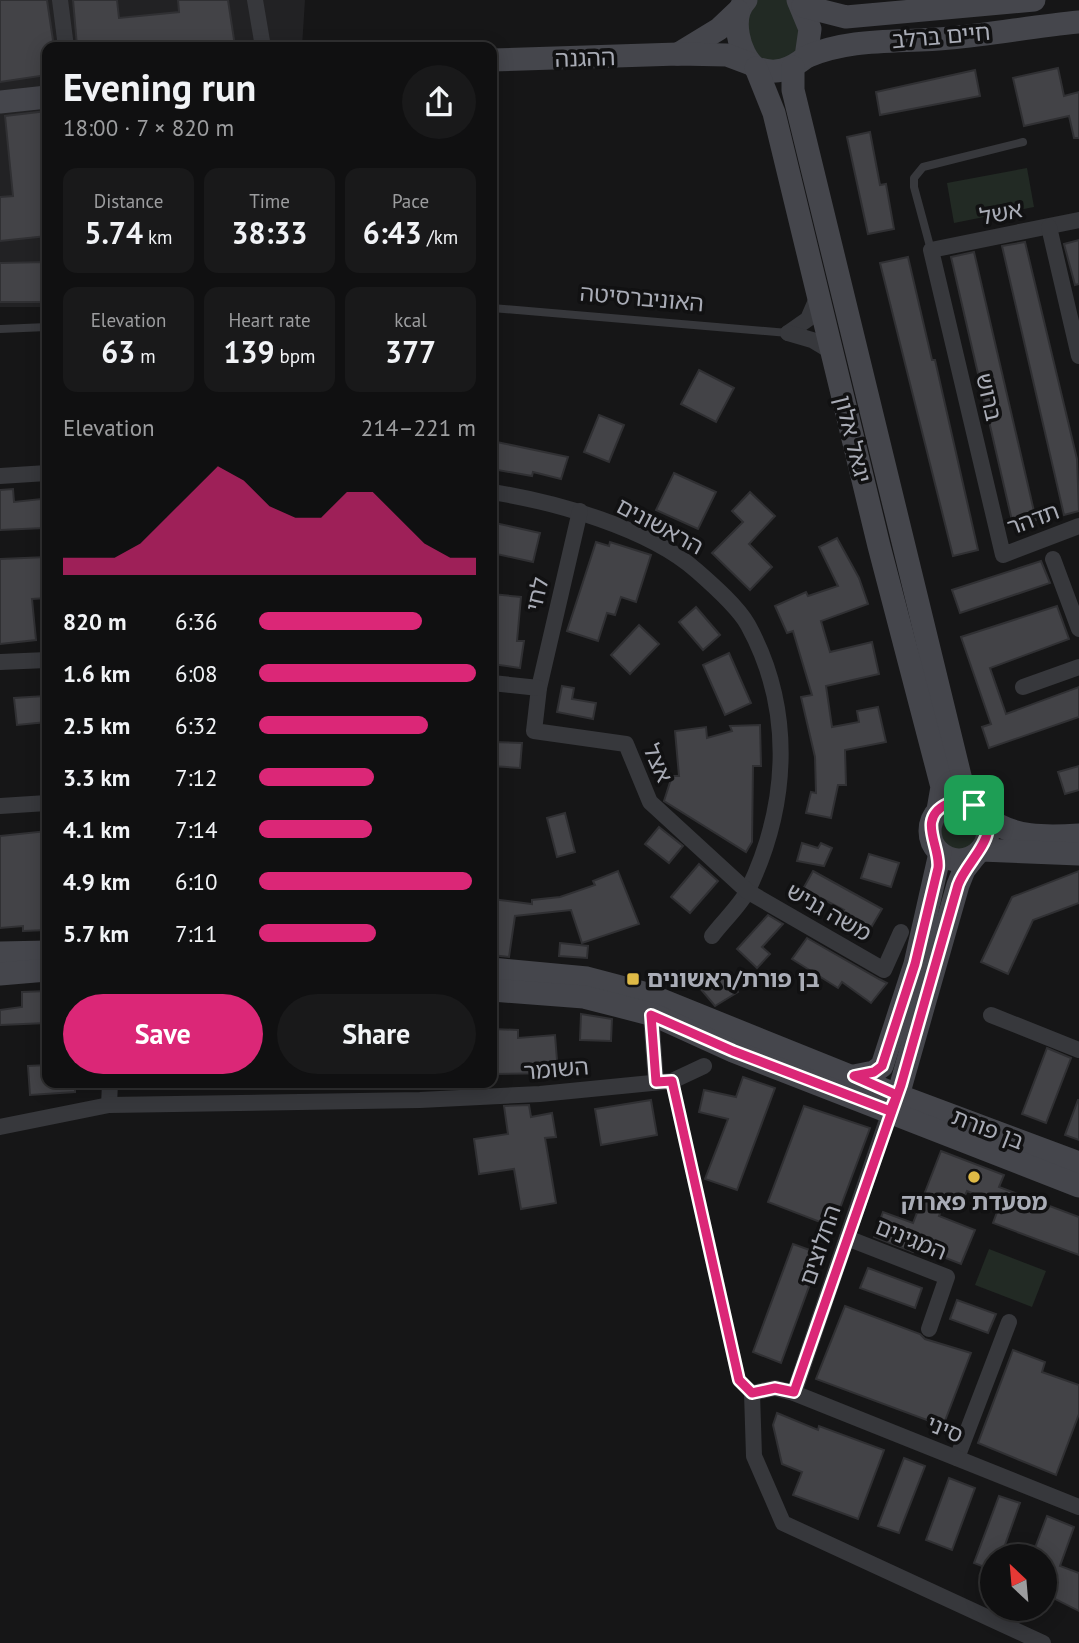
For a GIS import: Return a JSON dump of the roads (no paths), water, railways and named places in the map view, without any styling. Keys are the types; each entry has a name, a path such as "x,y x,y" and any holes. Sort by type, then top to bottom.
{"street":[{"path":"60,0 65,42"},
{"path":"255,0 262,42"},
{"name":"חיים ברלב","path":"801,3 846,17 1034,0"},
{"name":"יגאל אלון","path":"742,3 741,44 774,113 942,787 938,810"},
{"name":"ההגנה","path":"678,54 719,29 742,3"},
{"name":"יגאל אלון","path":"801,3 810,29 793,90 961,780 980,811"},
{"name":"חיים ברלב","path":"753,66 775,72 827,47 949,38 1079,22"},
{"name":"ההגנה","path":"497,60 727,55 753,66"},
{"path":"0,102 42,98"},
{"name":"אשל","path":"932,250 1079,220"},
{"path":"1049,227 1079,356"},
{"name":"ברוש","path":"932,250 1003,555"},
{"path":"788,333 808,318 818,296"},
{"name":"האוניברסיטה","path":"788,333 812,340 832,352"},
{"path":"0,475 42,473"},
{"name":"הראשונים","path":"497,493 580,510 657,545 696,570 747,623 772,683 783,744 777,809 747,891 712,936"},
{"name":"לחי","path":"539,688 580,510"},
{"name":"תדהר","path":"1003,555 1079,527"},
{"path":"1053,559 1079,629"},
{"path":"0,662 42,660"},
{"path":"1023,687 1079,667"},
{"path":"497,684 539,688"},
{"name":"אצל","path":"539,688 534,731 626,744 650,802 747,891"},
{"path":"1079,835 1001,829 980,811 957,801 938,810 933,818 930,837 940,853 957,860 978,853 1079,854"},
{"path":"0,806 42,803"},
{"path":"854,1076 874,1072 882,1066 962,874 989,834 980,811"},
{"path":"893,1103 926,962 940,853"},
{"name":"משה גניש","path":"747,891 884,970 901,932"},
{"path":"0,953 42,952"},
{"name":"משה גניש","path":"886,965 926,962"},
{"path":"497,969 586,978 644,993 854,1076 893,1103"},
{"path":"0,974 42,970"},
{"path":"497,990 584,997 651,1015 733,1051 893,1103 1079,1186"},
{"path":"991,1014 1079,1050"},
{"path":"651,1015 664,1081"},
{"name":"השומר","path":"0,1127 110,1105 420,1100 540,1094 664,1081 704,1066"},
{"path":"110,1088 110,1105"},
{"name":"בן פורת","path":"893,1103 1079,1163"},
{"name":"החלוצים","path":"794,1392 893,1103"},
{"name":"המגינים","path":"847,1238 947,1277 929,1329"},
{"path":"957,1458 1009,1322"},
{"path":"794,1392 775,1388 752,1393 754,1457 783,1522 1043,1643"},
{"name":"סיני","path":"794,1392 1079,1507"}],"lane":[{"path":"932,250 914,187 914,178 923,167 1023,142"},
{"name":"האוניברסיטה","path":"497,308 788,333"},
{"path":"0,329 42,327"},
{"path":"664,1081 739,1380 752,1393"}],"place":[{"name":"בן פורת/ראשונים","path":"633,979"},
{"name":"מסעדת פארוק","path":"974,1177"}]}
